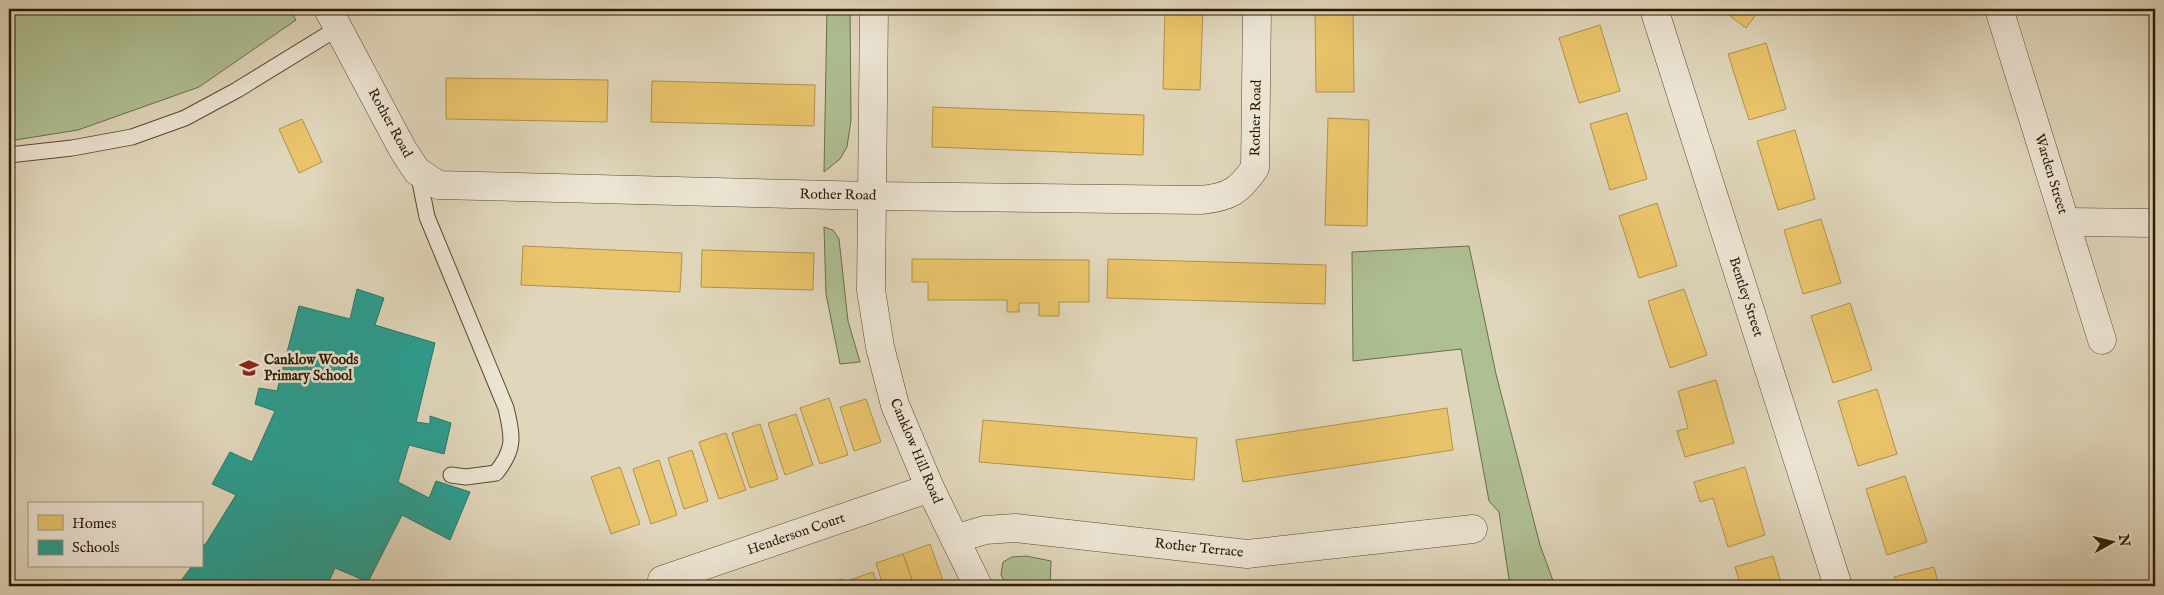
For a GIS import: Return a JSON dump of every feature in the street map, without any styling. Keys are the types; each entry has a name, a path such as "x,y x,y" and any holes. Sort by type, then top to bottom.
{"street":[{"name":"Canklow Hill Road","path":"874,9 871,290 880,347 895,405 930,488 978,586"},
{"name":"Rother Road","path":"333,18 403,150 417,171 438,185 871,196 1202,200 1218,198 1234,192 1246,181 1255,168 1257,9"},
{"name":"Bentley Street","path":"1654,9 1838,586"},
{"name":"Warden Street","path":"1999,9 2102,340"},
{"path":"2066,222 2155,223"},
{"name":"Henderson Court","path":"662,580 930,488"},
{"name":"Rother Terrace","path":"955,539 986,530 1015,528 1247,554 1473,529"}],"lane":[{"path":"9,155 72,148 132,138 185,118 237,90 333,18"},
{"path":"417,171 427,217 506,408 512,433 512,447 496,473 466,477 451,475"}],"green space":[{"path":"9,9 289,9 296,20 199,87 78,130 9,141"},
{"path":"827,9 850,9 851,120 847,147 840,159 824,172"},
{"path":"824,227 833,230 839,239 848,321 860,362 840,364 826,294"},
{"path":"1469,246 1496,374 1540,545 1555,586 1510,586 1499,512 1489,501 1461,349 1353,361 1352,252"},
{"path":"1026,556 1051,561 1050,586 1007,586 1001,575 1003,562 1012,557"}],"building: Homes":[{"path":"1165,9 1203,9 1200,90 1163,89"},
{"path":"1315,9 1353,9 1354,92 1316,92"},
{"path":"1557,9 1568,9 1565,14"},
{"path":"1721,9 1760,9 1746,28"},
{"path":"1600,25 1620,91 1579,103 1559,38"},
{"path":"1766,43 1786,109 1749,120 1728,54"},
{"path":"446,78 608,80 607,122 446,119"},
{"path":"652,81 815,85 814,126 651,122"},
{"path":"933,107 1144,115 1143,155 932,147"},
{"path":"1627,113 1647,179 1610,190 1590,124"},
{"path":"1328,118 1369,120 1367,226 1325,225"},
{"path":"302,119 322,162 299,173 279,129"},
{"path":"1795,130 1815,199 1778,210 1757,141"},
{"path":"1657,203 1677,266 1639,278 1619,216"},
{"path":"1821,219 1841,283 1803,294 1784,230"},
{"path":"523,246 682,253 680,292 521,285"},
{"path":"702,250 814,253 813,290 701,287"},
{"path":"912,259 1089,260 1089,302 1059,302 1059,316 1039,316 1039,303 1019,303 1019,312 1007,312 1007,300 928,300 928,282 912,282"},
{"path":"1108,259 1326,265 1325,304 1107,298"},
{"path":"1684,289 1707,355 1670,368 1648,301"},
{"path":"1850,303 1872,370 1833,383 1811,316"},
{"path":"1716,380 1734,443 1685,457 1677,431 1688,428 1678,391"},
{"path":"1877,389 1897,454 1858,466 1838,401"},
{"path":"829,398 848,455 820,464 800,408"},
{"path":"866,399 881,442 854,451 840,407"},
{"path":"1447,408 1453,450 1243,482 1236,440"},
{"path":"796,414 813,465 785,475 768,423"},
{"path":"983,420 1197,438 1194,480 979,462"},
{"path":"760,424 778,479 750,488 732,433"},
{"path":"726,433 746,490 719,499 699,442"},
{"path":"692,450 708,501 684,509 668,458"},
{"path":"659,460 677,515 651,524 633,469"},
{"path":"620,467 640,524 611,534 591,477"},
{"path":"1745,467 1765,535 1728,547 1713,498 1700,502 1694,482"},
{"path":"1905,476 1927,542 1887,555 1866,489"},
{"path":"930,544 945,586 914,586 903,554"},
{"path":"903,554 914,586 883,586 876,563"},
{"path":"1773,556 1782,586 1741,586 1735,567"},
{"path":"1934,567 1939,586 1896,586 1894,577"},
{"path":"873,572 878,586 852,586 850,580"},
{"path":"842,579 844,586 821,586"},
{"path":"1488,583 1489,586 1461,586"}],"building: Schools":[{"path":"357,289 384,298 375,325 435,343 416,422 430,424 430,416 451,423 444,454 409,445 398,482 429,498 436,481 470,492 450,540 402,515 368,582 335,568 327,586 177,586 190,568 202,568 202,544 205,545 236,495 212,484 230,452 252,462 275,411 255,404 259,388 277,391 299,306 350,319"}],"place":[{"name":"Canklow Woods Primary School","path":"249,368"}]}
